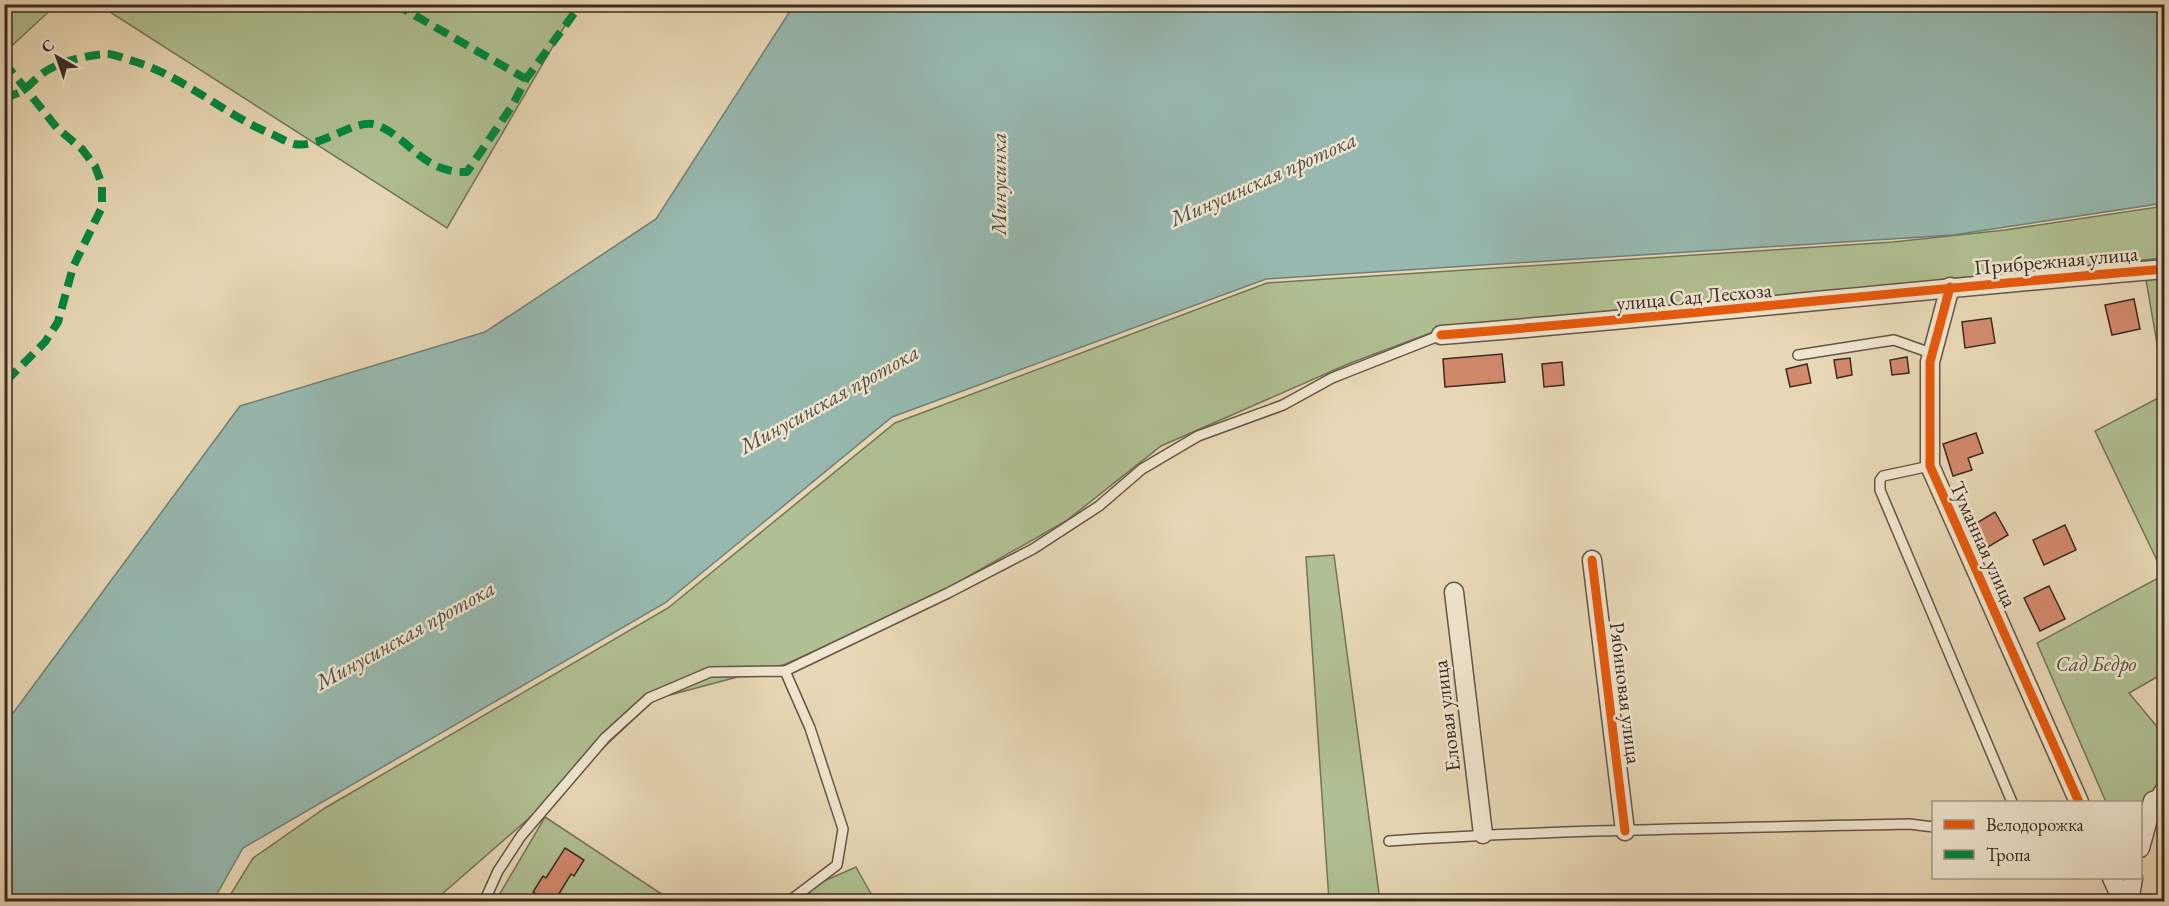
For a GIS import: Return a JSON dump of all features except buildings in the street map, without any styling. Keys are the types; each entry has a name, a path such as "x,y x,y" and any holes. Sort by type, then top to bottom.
{"street":[{"name":"Прибрежная улица","path":"1950,287 2164,269"},
{"name":"улица Сад Лесхоза","path":"1441,335 1702,314 1950,287"},
{"name":"Туманная улица","path":"1950,287 1931,359 1930,466 2079,801"},
{"name":"Рябиновая улица","path":"1592,560 1625,831"},
{"name":"Еловая улица","path":"1454,592 1483,834"},
{"path":"2142,843 2159,799"},
{"path":"2112,879 2122,902"},
{"path":"2129,902 2133,879"}],"lane":[{"path":"483,902 498,871 520,836 605,738 649,698 710,672 785,671 1034,549 1099,506 1142,469 1198,436 1283,405 1332,378 1441,335"},
{"path":"1798,355 1894,340 1928,352 1931,359"},
{"path":"1930,466 1883,476 1880,480 1880,490 2012,801"},
{"path":"785,671 810,728 843,829 837,865 788,902"},
{"path":"2159,799 2164,782"},
{"path":"1389,841 1483,834 1909,824 1932,827"}],"green space":[{"path":"5,4 56,4 56,5 5,52"},
{"path":"99,5 577,5 447,228"},
{"path":"2164,206 2164,258 1441,329 1348,364 1161,446 1066,521 925,601 786,664 655,699 527,820 434,901 226,902 253,858 325,808 668,608 895,423 1267,283 1893,242 2005,230"},
{"path":"2164,272 2164,384 2145,274"},
{"path":"2164,395 2164,575 2095,431"},
{"path":"1334,555 1380,901 1329,901 1306,557"},
{"name":"Сад Бедро","path":"2164,575 2164,673 2129,693 2164,735 2164,797 2142,839 2142,801 2106,801 2037,643"},
{"path":"545,817 669,899 669,902 495,902"},
{"path":"856,867 875,901 791,902 799,892"}],"water":[{"path":"794,5 2164,5 2164,203 1953,235 1266,279 892,417 665,603 243,848 213,901 5,901 5,724 240,406 485,332 656,219"}],"marked path":[{"path":"395,4 526,79"},
{"path":"4,97 18,93 46,71 67,61 110,54 169,76 252,125 294,144 316,142 359,125 377,125 439,167 467,172 512,106 526,79 581,4"},
{"path":"4,62 57,128 82,149 95,166 102,185 102,207 73,267 58,322 45,342 4,383"}],"cycle path":[{"path":"1441,335 2164,269"},
{"path":"1950,287 1930,362 1930,466 2079,801"},
{"path":"1592,560 1625,831"}],"water label":[{"name":"Минусинская протока","path":"1263,179"},
{"name":"Минусинка","path":"998,184"},
{"name":"Минусинская протока","path":"829,399"},
{"name":"Минусинская протока","path":"405,635"}]}
